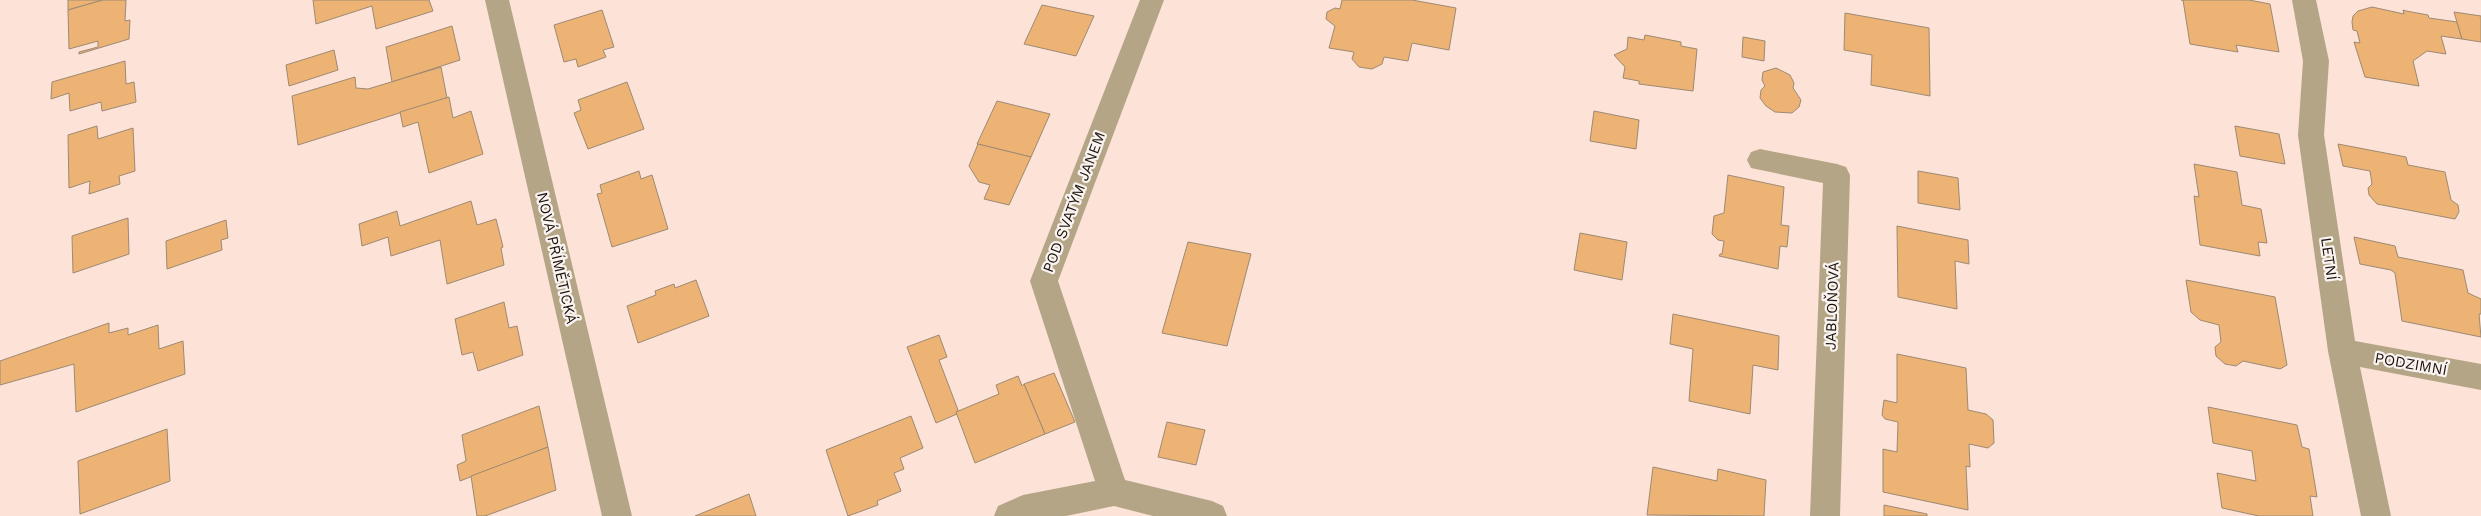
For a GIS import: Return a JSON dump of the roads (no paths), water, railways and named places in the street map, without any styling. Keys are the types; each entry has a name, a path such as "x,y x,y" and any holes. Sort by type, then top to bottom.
{"street":[{"name":"NOVÁ PŘÍMĚTICKÁ","path":"497,0 617,516"},
{"name":"POD SVATÝM JANEM","path":"1114,492 1044,281 1152,0"},
{"name":"LETNÍ","path":"2304,0 2316,60 2315,90 2310,114 2311,135 2342,351 2376,516"},
{"name":"JABLOŇOVÁ","path":"1760,160 1837,175 1825,516"},
{"name":"PODZIMNÍ","path":"2342,351 2481,377"},
{"path":"1009,516 1023,510 1114,492 1212,516"}]}
